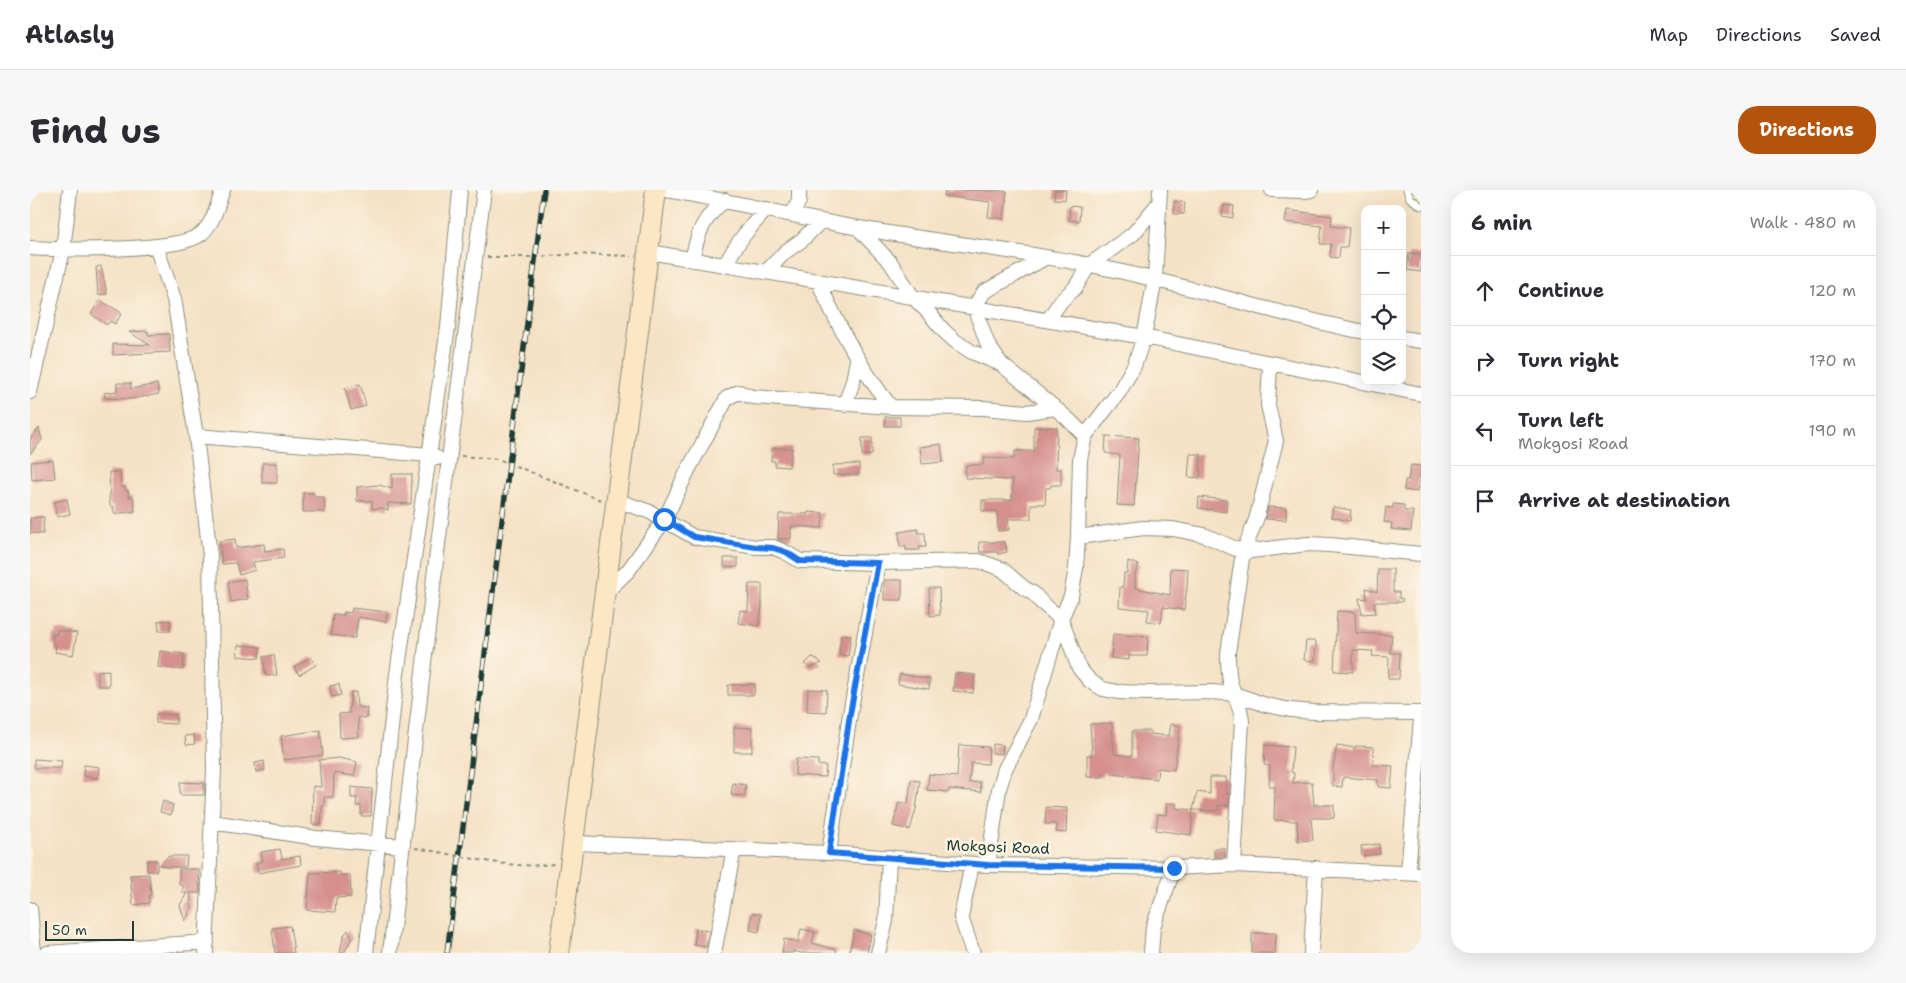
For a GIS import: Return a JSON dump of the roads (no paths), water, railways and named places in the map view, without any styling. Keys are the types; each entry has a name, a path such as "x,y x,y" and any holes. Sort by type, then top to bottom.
{"street":[{"path":"30,392 63,250 70,190"},
{"path":"30,248 63,250 177,244 200,235 213,219 223,190"},
{"path":"366,953 397,674 448,327 460,190"},
{"path":"390,953 448,459 484,190"},
{"path":"559,953 656,190"},
{"path":"667,190 725,200 858,228 1089,265 1155,279 1260,306 1309,321 1361,331"},
{"path":"792,215 799,201 798,190"},
{"path":"1272,190 1311,190"},
{"path":"1048,320 1061,301 1075,288 1089,265 1133,234 1159,196"},
{"path":"988,865 1003,776 1031,719 1061,618 1070,596 1076,568 1080,459 1085,436 1119,392 1134,366 1144,337 1155,279 1159,196"},
{"path":"692,260 696,238 704,222 712,211 725,200"},
{"path":"725,265 737,242 747,229 767,210"},
{"path":"766,272 785,252 802,240 821,221"},
{"path":"858,228 890,262 912,296 955,341 972,352 1001,364"},
{"path":"47,953 206,948 214,769 210,556 196,436 174,299 156,246"},
{"path":"649,252 1144,337 1421,394"},
{"path":"974,307 984,292 1045,258"},
{"path":"818,280 831,311 857,360 891,407"},
{"path":"974,307 988,345 1001,364 1068,418 1085,436"},
{"path":"1406,339 1421,341"},
{"path":"845,405 853,381 857,360"},
{"path":"1234,865 1242,721 1241,711 1228,669 1228,653 1243,552 1256,520 1276,441 1268,405 1270,364"},
{"path":"604,594 628,571 664,519 727,398 739,392 752,397 845,405 984,408 1027,412 1055,408"},
{"path":"196,436 430,455 448,459"},
{"path":"616,500 650,512 694,537 773,548 786,552 800,561 878,563 980,561 1002,569 1061,618 1078,668 1090,681 1102,689 1118,692 1212,692 1235,694 1266,705 1291,710 1421,713"},
{"path":"1078,537 1143,528 1173,529 1204,536 1243,552 1308,544 1330,544 1421,554"},
{"path":"829,853 848,723 878,563"},
{"path":"1415,874 1421,718"},
{"path":"212,822 316,838 402,846"},
{"path":"714,953 734,849"},
{"name":"Mokgosi Road","path":"573,852 734,849 829,853 988,865 1174,868 1234,865 1415,874"},
{"path":"878,953 886,921 889,857"},
{"path":"972,864 961,918 973,953"},
{"path":"1151,953 1153,927 1174,868"},
{"path":"1311,953 1316,868"},
{"path":"30,909 34,953"}],"lane":[{"path":"1407,190 1410,198 1421,206"}],"railway":[{"path":"447,953 544,190"}]}
